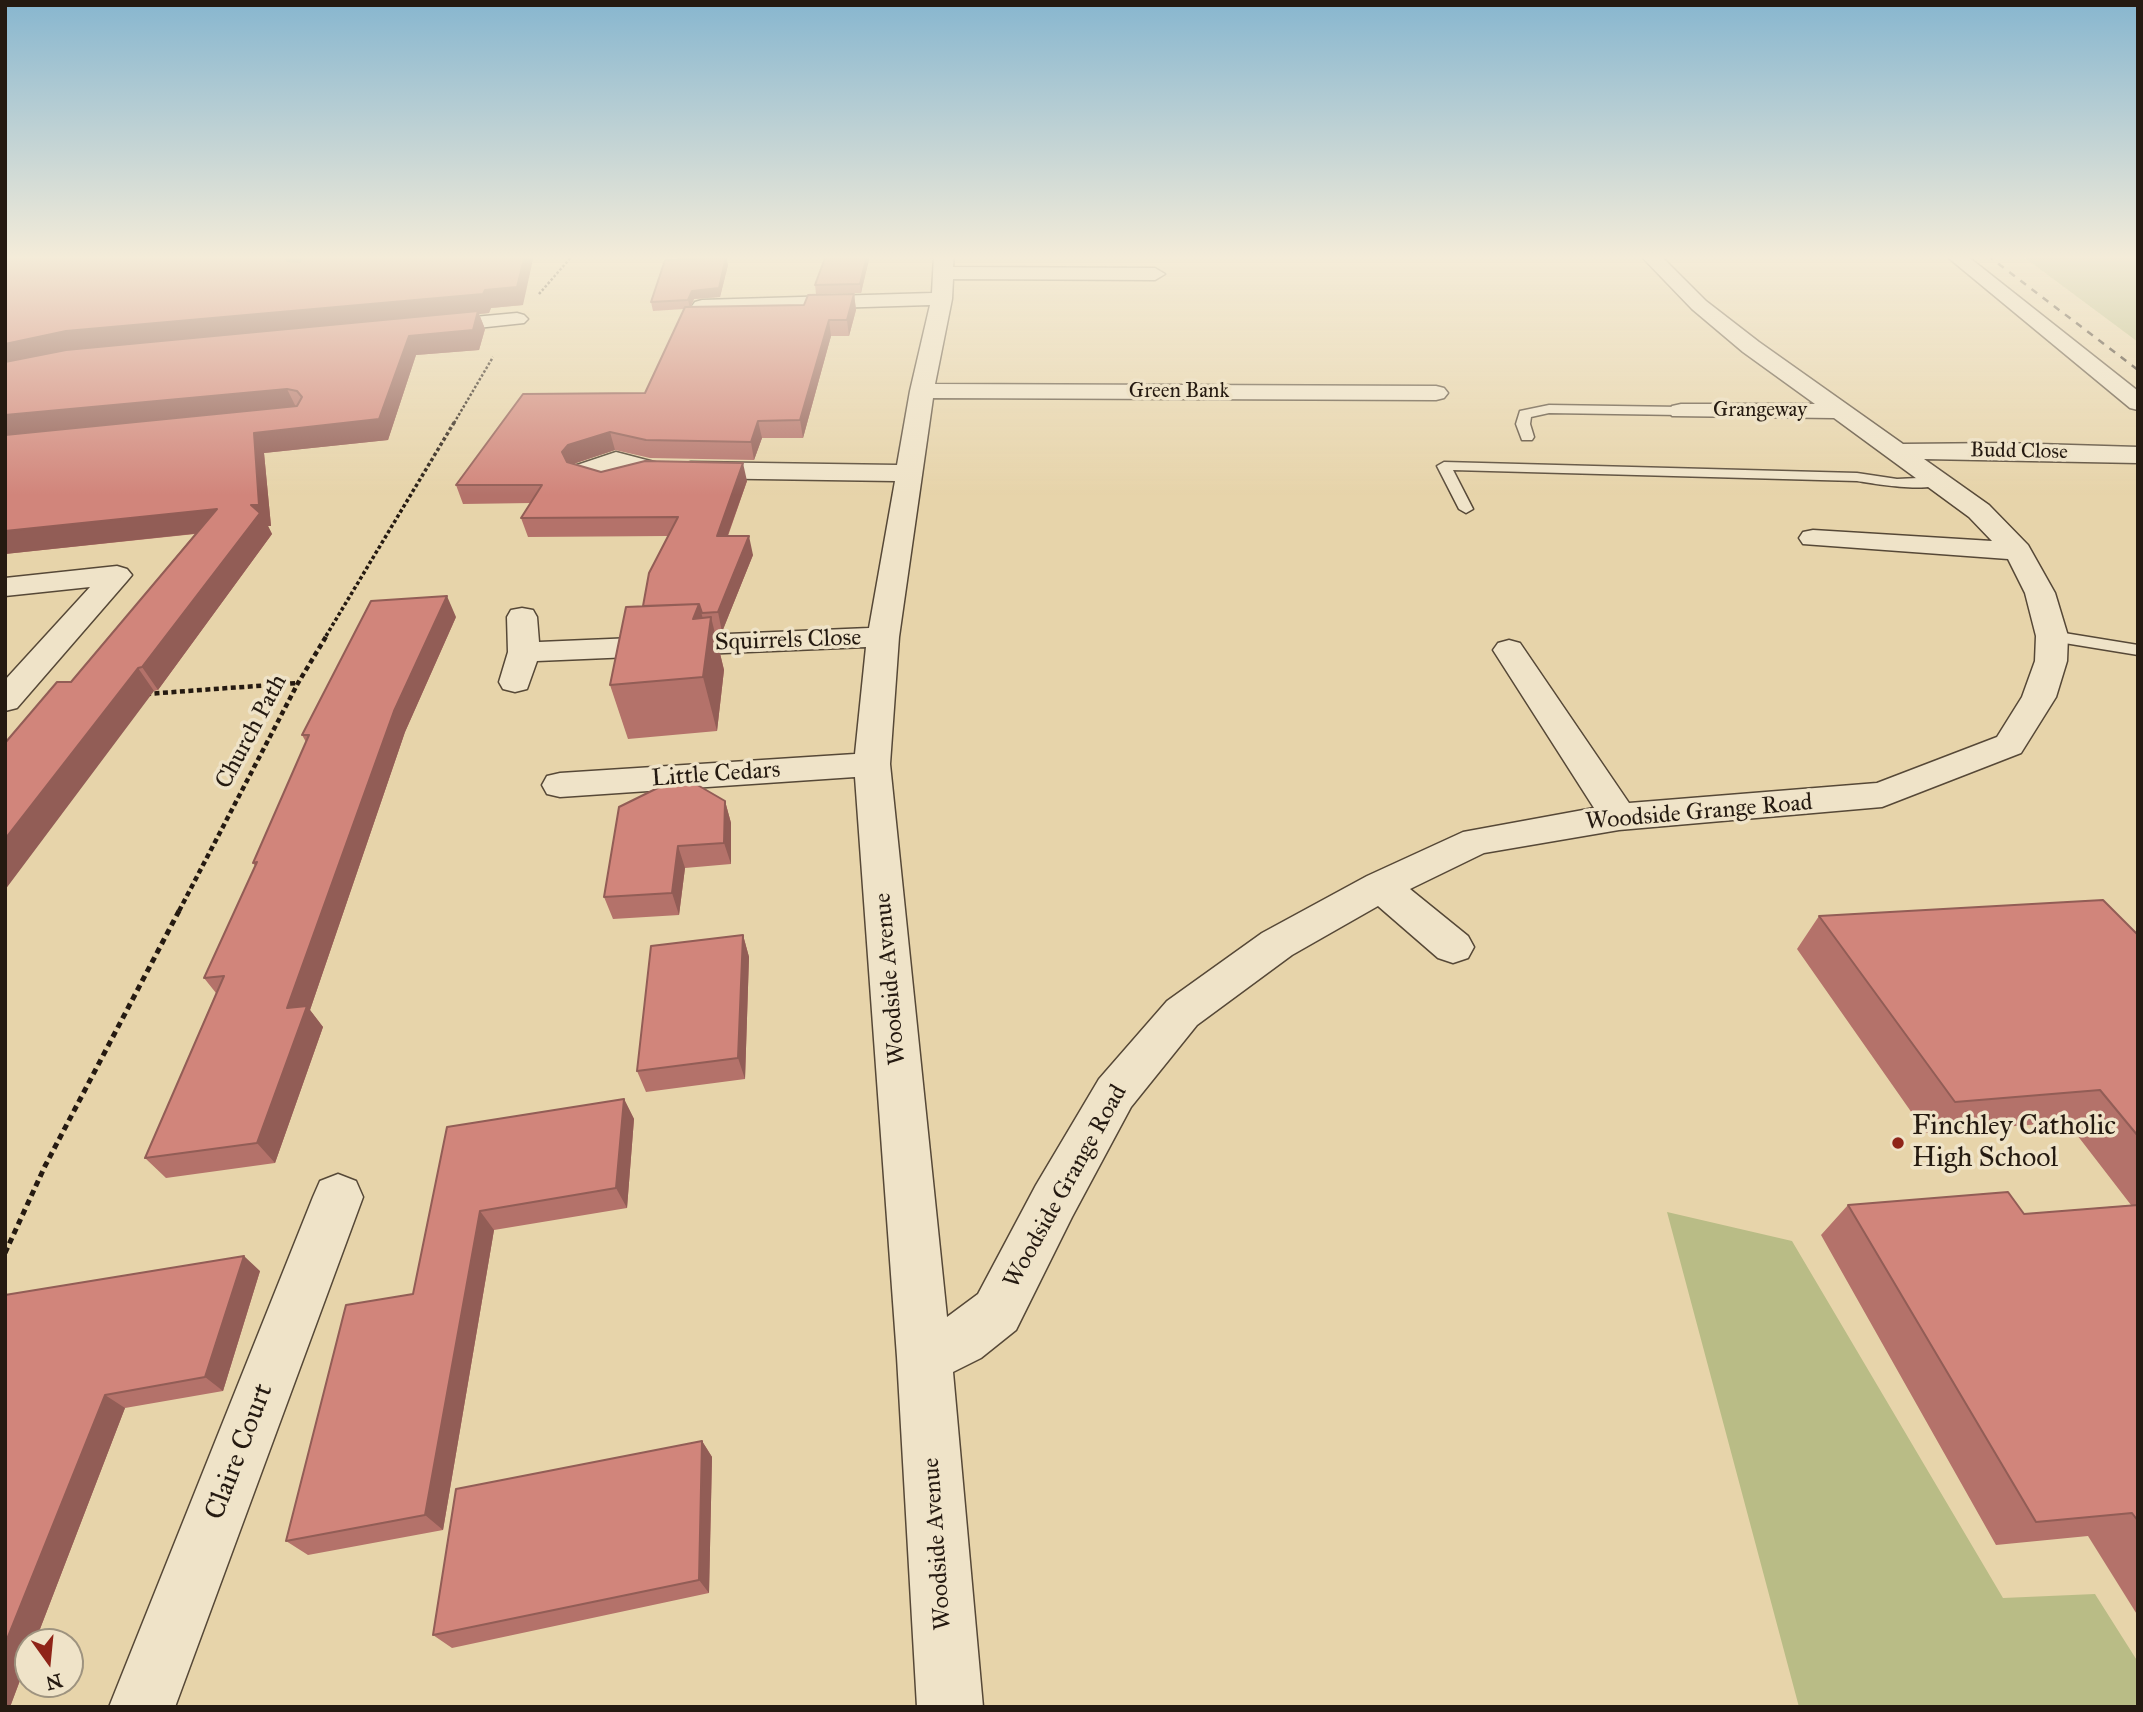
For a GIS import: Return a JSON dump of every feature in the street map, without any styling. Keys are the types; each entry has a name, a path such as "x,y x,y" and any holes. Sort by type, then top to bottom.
{"street":[{"name":"Woodside Avenue","path":"932,335 883,638 872,764 924,1357 950,1707"},
{"name":"Woodside Grange Road","path":"924,1357 962,1339 997,1312 1054,1201 1115,1093 1182,1013 1277,944 1381,886 1476,841 1619,817 1791,805 1882,795 2009,745 2039,696 2051,662 2052,636 2040,593 2018,551 1979,511 1736,335"},
{"path":"2053,335 2138,403"},
{"name":"Green Bank","path":"922,391 1436,393"},
{"name":"Grangeway","path":"1681,411 1838,411"},
{"name":"Budd Close","path":"1900,452 2004,451 2138,455"},
{"path":"649,469 910,473"},
{"path":"1813,538 2018,551"},
{"path":"5,587 117,575 5,701"},
{"path":"515,682 524,652 522,617"},
{"name":"Squirrels Close","path":"524,652 883,638"},
{"path":"1509,650 1619,817"},
{"name":"Little Cedars","path":"560,785 872,764"},
{"path":"1381,886 1453,947"},
{"name":"Claire Court","path":"142,1707 338,1197"}],"lane":[{"path":"1527,437 1523,424 1524,414 1549,409 1681,411"},
{"path":"1466,509 1444,466 1857,477 1897,483 1938,481"},
{"path":"2052,636 2138,650"}],"path":[{"name":"Church Path","path":"5,1252 46,1166 298,683 507,335"},
{"path":"144,694 298,683"}],"green space":[{"path":"2128,335 2138,335 2138,342"},
{"path":"1667,1212 1792,1241 2003,1598 2095,1594 2138,1662 2138,1707 1799,1707"}],"building":[{"path":"5,335 48,335 5,344"},
{"path":"226,335 421,335 409,336 379,419 254,433 259,505 251,505 260,513 5,839 5,743 57,682 71,682 217,509 5,531 5,435 297,406 302,397 297,391 287,389 5,415 5,362 66,350"},
{"path":"672,335 825,335 800,420 758,421 751,442 646,440 610,432 568,445 562,452 567,462 601,472 645,461 743,463 717,536 749,536 718,612 702,613 699,604 643,606 649,573 678,517 521,518 542,485 456,485 523,394 645,393"},
{"path":"447,596 394,711 287,1008 307,1006 257,1143 145,1158 224,976 204,978 257,862 253,863 309,735 302,735 371,601"},
{"path":"699,604 693,619 711,617 703,677 610,685 626,607"},
{"path":"682,776 725,801 724,843 678,846 672,893 604,897 619,807"},
{"path":"2103,900 2138,935 2138,1136 2100,1090 1955,1102 1819,916"},
{"path":"743,935 738,1058 637,1071 651,946"},
{"path":"624,1099 616,1188 480,1211 425,1515 286,1541 346,1305 413,1294 447,1127"},
{"path":"2008,1192 2024,1214 2138,1205 2138,1521 2132,1513 2036,1522 1848,1205"},
{"path":"244,1256 205,1377 105,1395 5,1644 5,1295"},
{"path":"702,1441 699,1580 433,1635 456,1489"}],"railway":[{"path":"2092,335 2138,370"}],"place":[{"name":"Finchley Catholic High School","path":"1898,1143"}]}
